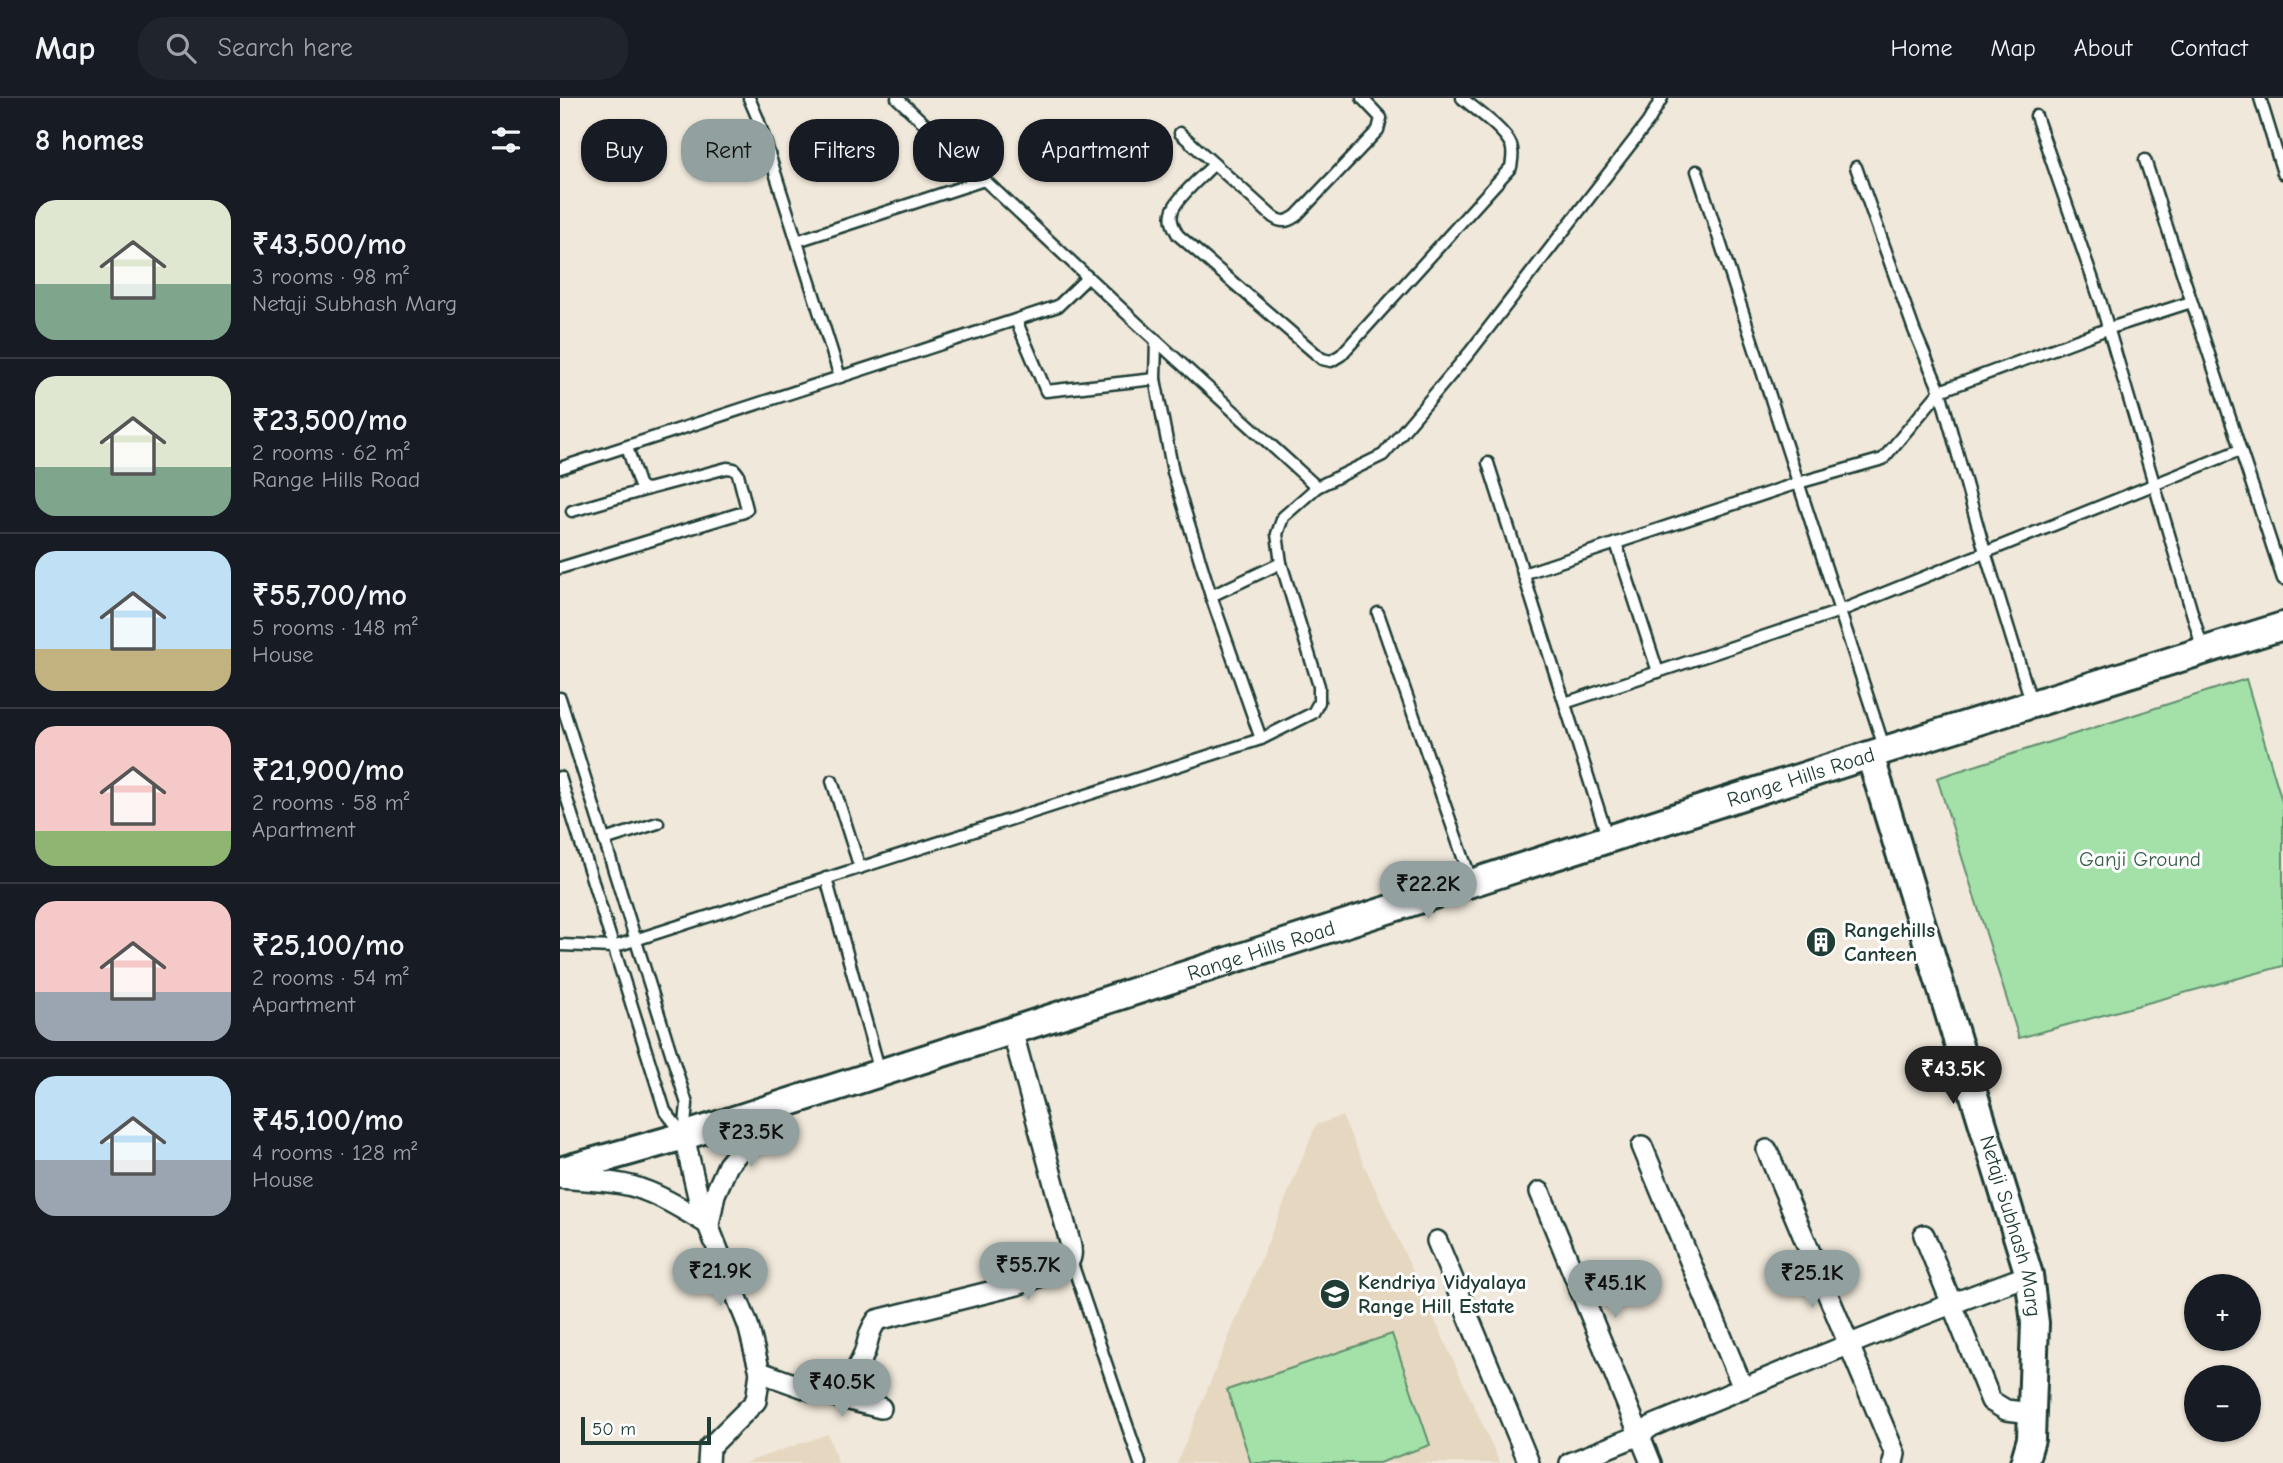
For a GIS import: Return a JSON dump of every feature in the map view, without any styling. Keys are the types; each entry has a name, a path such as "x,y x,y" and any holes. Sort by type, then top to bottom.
{"street":[{"name":"Range Hills Road","path":"560,1171 684,1136 1877,753 2283,626"},
{"name":"Netaji Subhash Marg","path":"1877,753 2029,1276 2035,1323 2031,1439 2024,1463"},
{"path":"813,1391 850,1381 863,1357 869,1332 877,1320 1017,1285 1061,1269 1071,1259 1072,1251 1052,1172 1012,1030"},
{"path":"709,1225 715,1194 728,1165 777,1106"},
{"path":"684,1136 701,1205 748,1325 760,1372 756,1401 709,1448 708,1463"},
{"path":"1642,1146 1743,1388"},
{"path":"1767,1150 1895,1454 1893,1463"},
{"path":"560,1178 627,1185 647,1191 709,1225"},
{"path":"1540,1192 1651,1463"},
{"path":"1924,1235 1991,1401 2006,1409 2032,1413"},
{"path":"1437,1241 1529,1463"},
{"path":"1570,1463 1640,1435 1653,1426 1743,1388 1952,1303 2029,1276"},
{"path":"760,1372 813,1391 880,1408"}],"lane":[{"path":"749,98 840,377"},
{"path":"897,98 919,119"},
{"path":"1180,133 1273,217 1279,221 1291,219 1378,130 1381,118 1379,114 1362,98"},
{"path":"1214,164 1174,205 1171,215 1178,235 1321,359 1335,360 1511,167 1513,154 1505,136 1462,98"},
{"path":"560,945 613,947 1261,739 1313,713 1319,702 1319,686 1281,562 1277,534 1283,517 1317,487 1383,455 1470,352 1648,122 1661,98"},
{"path":"2260,98 2283,173"},
{"path":"2036,116 2100,300 2203,651"},
{"path":"2145,160 2283,579"},
{"path":"1856,167 1914,330 1940,391 1984,552 2032,704"},
{"path":"1697,171 1840,611 1877,753"},
{"path":"797,242 978,182"},
{"path":"986,182 1317,487"},
{"path":"560,468 1058,306 1088,277"},
{"path":"1523,574 1798,483 1883,459 1940,391 2107,329 2191,302"},
{"path":"1016,320 1046,391 1155,379"},
{"path":"1156,340 1155,379 1174,472 1211,596 1261,739"},
{"path":"627,447 639,484 648,489"},
{"path":"1565,703 1840,611 2240,450"},
{"path":"1488,463 1608,839"},
{"path":"560,568 744,512 747,507 738,474 730,468 572,511"},
{"path":"1616,543 1658,672"},
{"path":"1211,596 1281,562"},
{"path":"1378,613 1472,883"},
{"path":"560,698 687,1104 684,1136"},
{"path":"580,766 560,774 665,1111 684,1136"},
{"path":"832,781 860,867"},
{"path":"604,840 658,823"},
{"path":"826,878 880,1073"},
{"path":"1071,1259 1140,1463"}],"shaded area":[{"name":"Kendriya Vidyalaya Range Hill Estate","path":"1342,1116 1500,1463 1177,1463 1316,1125"},
{"path":"828,1434 838,1463 744,1463"}],"green space":[{"name":"Ganji Ground","path":"2246,679 2283,805 2283,966 2019,1038 1937,778"},
{"path":"1392,1334 1430,1445 1379,1463 1251,1463 1227,1390"}],"place":[{"name":"Rangehills Canteen","path":"1821,942"},
{"name":"Kendriya Vidyalaya Range Hill Estate","path":"1335,1294"}]}
